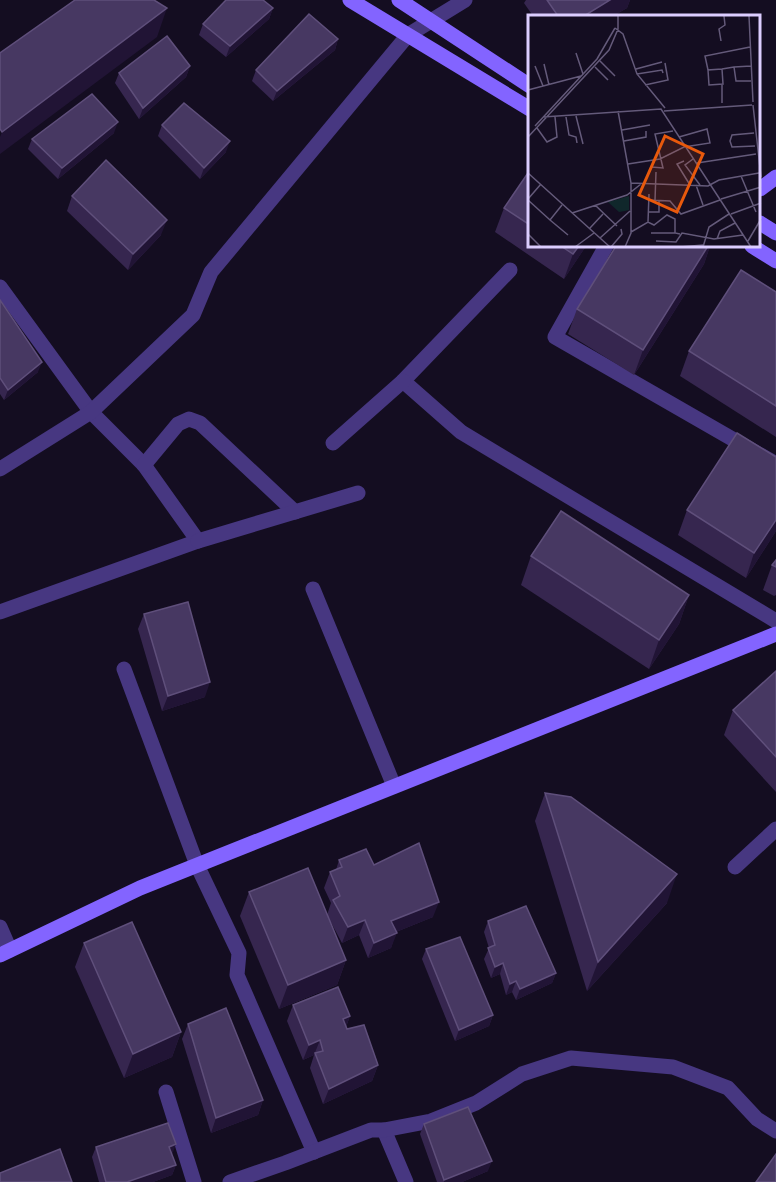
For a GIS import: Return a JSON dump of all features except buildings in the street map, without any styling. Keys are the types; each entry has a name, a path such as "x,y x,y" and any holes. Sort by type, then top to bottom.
{"street":[{"path":"350,0 528,108"},
{"path":"399,0 528,85"},
{"path":"0,469 91,412 193,315 211,272 408,35 465,0"},
{"path":"761,188 776,177"},
{"path":"761,224 776,233"},
{"path":"605,248 555,337 776,464"},
{"path":"755,248 776,261"},
{"path":"333,443 403,381 510,270"},
{"path":"0,287 91,412 144,465 198,541"},
{"path":"403,381 460,432 472,437 776,621"},
{"path":"144,465 178,424 189,419 200,423 295,512"},
{"path":"0,612 198,541 358,493"},
{"path":"313,589 393,786"},
{"path":"0,927 5,952 140,888 776,634"},
{"path":"124,669 196,865 238,953 237,975 314,1152"},
{"path":"735,867 776,829"},
{"path":"230,1182 371,1130 384,1130 431,1121 476,1103 522,1074 571,1058 673,1067 728,1088 757,1119 776,1131"},
{"path":"166,1092 194,1182"},
{"path":"384,1130 406,1182"}]}
